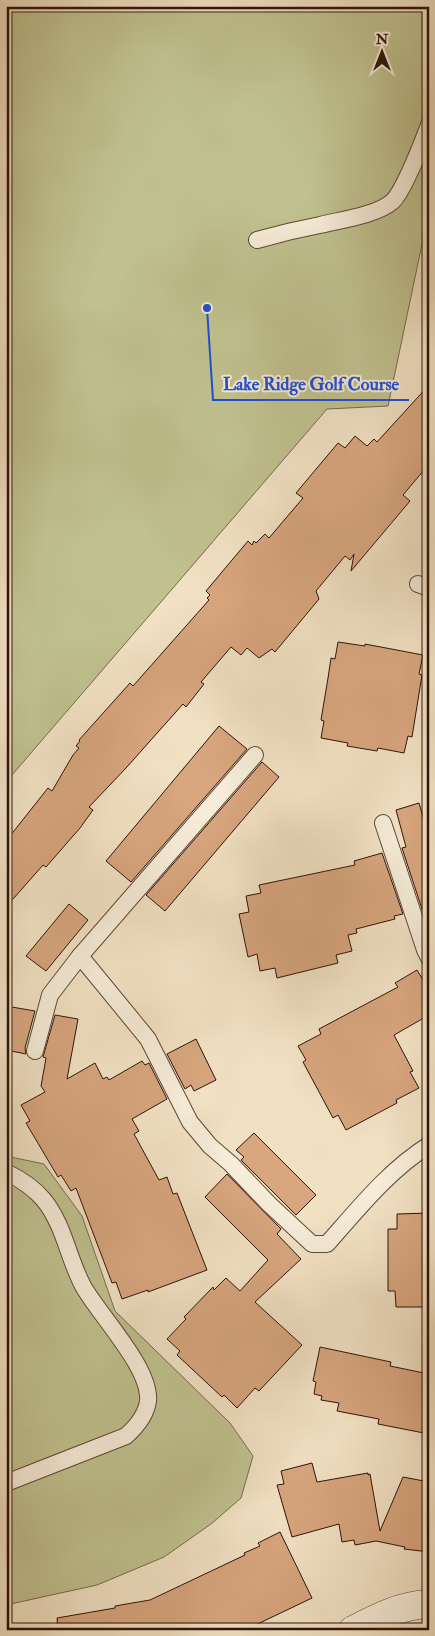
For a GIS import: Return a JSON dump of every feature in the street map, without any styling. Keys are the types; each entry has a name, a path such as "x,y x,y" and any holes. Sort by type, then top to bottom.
{"street":[{"path":"353,1630 384,1614 414,1605 429,1604"}],"lane":[{"path":"256,240 360,216 382,208 398,194 429,125"},
{"path":"35,1051 50,995 80,956 255,755"},
{"path":"383,823 424,950 429,958"},
{"path":"80,956 148,1039 190,1122 210,1146 231,1164 269,1204 312,1244 326,1244 382,1184 414,1154 429,1145"},
{"path":"6,1172 33,1188 44,1200 64,1236 83,1285 145,1381 148,1401 144,1415 136,1427 126,1436 6,1483"}],"green space":[{"path":"6,6 429,6 429,211 388,406 327,409 6,782"},
{"path":"6,1156 44,1164 82,1216 115,1311 230,1423 253,1456 241,1498 211,1524 164,1557 97,1585 6,1605"}],"building":[{"path":"429,385 429,464 403,495 410,501 351,571 354,554 350,560 345,556 316,591 319,599 275,652 272,649 259,658 247,648 241,655 231,647 201,682 204,684 186,707 183,704 89,807 93,810 80,828 46,867 43,865 6,907 6,841 48,788 52,791 79,748 76,746 79,740 130,683 133,686 209,600 207,598 210,595 206,591 248,541 252,545 254,541 256,543 265,534 269,538 303,498 296,493 338,443 345,448 355,436 367,446 374,439 377,442"},
{"path":"338,642 365,646 365,644 423,655 419,674 422,675 412,737 408,736 404,753 378,748 377,751 347,746 348,743 321,738 324,721 321,720 331,658 335,659"},
{"path":"219,726 247,749 131,882 106,861"},
{"path":"262,762 279,777 165,911 146,895"},
{"path":"419,803 429,838 429,907 422,909 402,848 406,847 396,810"},
{"path":"382,853 403,914 394,916 395,919 356,929 357,933 348,935 352,951 336,955 338,963 277,978 275,968 260,971 257,954 248,957 239,914 249,912 246,896 261,893 259,885 355,865 354,861"},
{"path":"69,904 88,920 46,971 26,956"},
{"path":"417,970 429,990 429,1015 394,1035 413,1071 410,1072 419,1088 396,1100 397,1103 346,1130 338,1115 333,1118 303,1062 306,1060 298,1046 321,1034 319,1029 398,987 395,983"},
{"path":"6,1006 35,1011 25,1048 26,1054 6,1050"},
{"path":"55,1015 78,1019 67,1079 95,1063 103,1079 107,1077 109,1080 142,1061 145,1065 149,1063 167,1099 132,1119 139,1131 134,1134 159,1180 167,1177 173,1194 177,1193 207,1270 148,1292 148,1290 122,1299 116,1282 112,1283 76,1188 71,1191 61,1175 58,1177 26,1123 30,1121 21,1105 45,1092 41,1086 46,1058 43,1057"},
{"path":"196,1039 216,1080 194,1091 191,1085 185,1089 167,1054"},
{"path":"254,1133 316,1195 296,1215 241,1160 244,1157 236,1150"},
{"path":"227,1174 281,1229 277,1234 301,1259 255,1302 302,1345 259,1391 255,1388 237,1408 224,1395 222,1397 177,1355 180,1351 167,1339 186,1319 184,1317 213,1287 214,1290 226,1278 240,1291 268,1260 205,1197"},
{"path":"429,1213 429,1307 396,1307 395,1291 388,1291 388,1229 397,1229 397,1214"},
{"path":"320,1347 391,1362 390,1366 429,1374 429,1434 378,1424 379,1419 337,1411 339,1403 321,1400 322,1396 314,1394 316,1382 313,1381"},
{"path":"312,1463 317,1482 370,1474 380,1531 403,1477 429,1482 429,1552 404,1549 405,1547 376,1541 355,1545 354,1540 342,1542 339,1524 292,1537 277,1485 284,1484 281,1471"},
{"path":"280,1532 312,1598 245,1630 58,1630 57,1618 150,1600 245,1555 244,1553 260,1546 258,1543"}],"place":[{"name":"Lake Ridge Golf Course","path":"207,308"}]}
